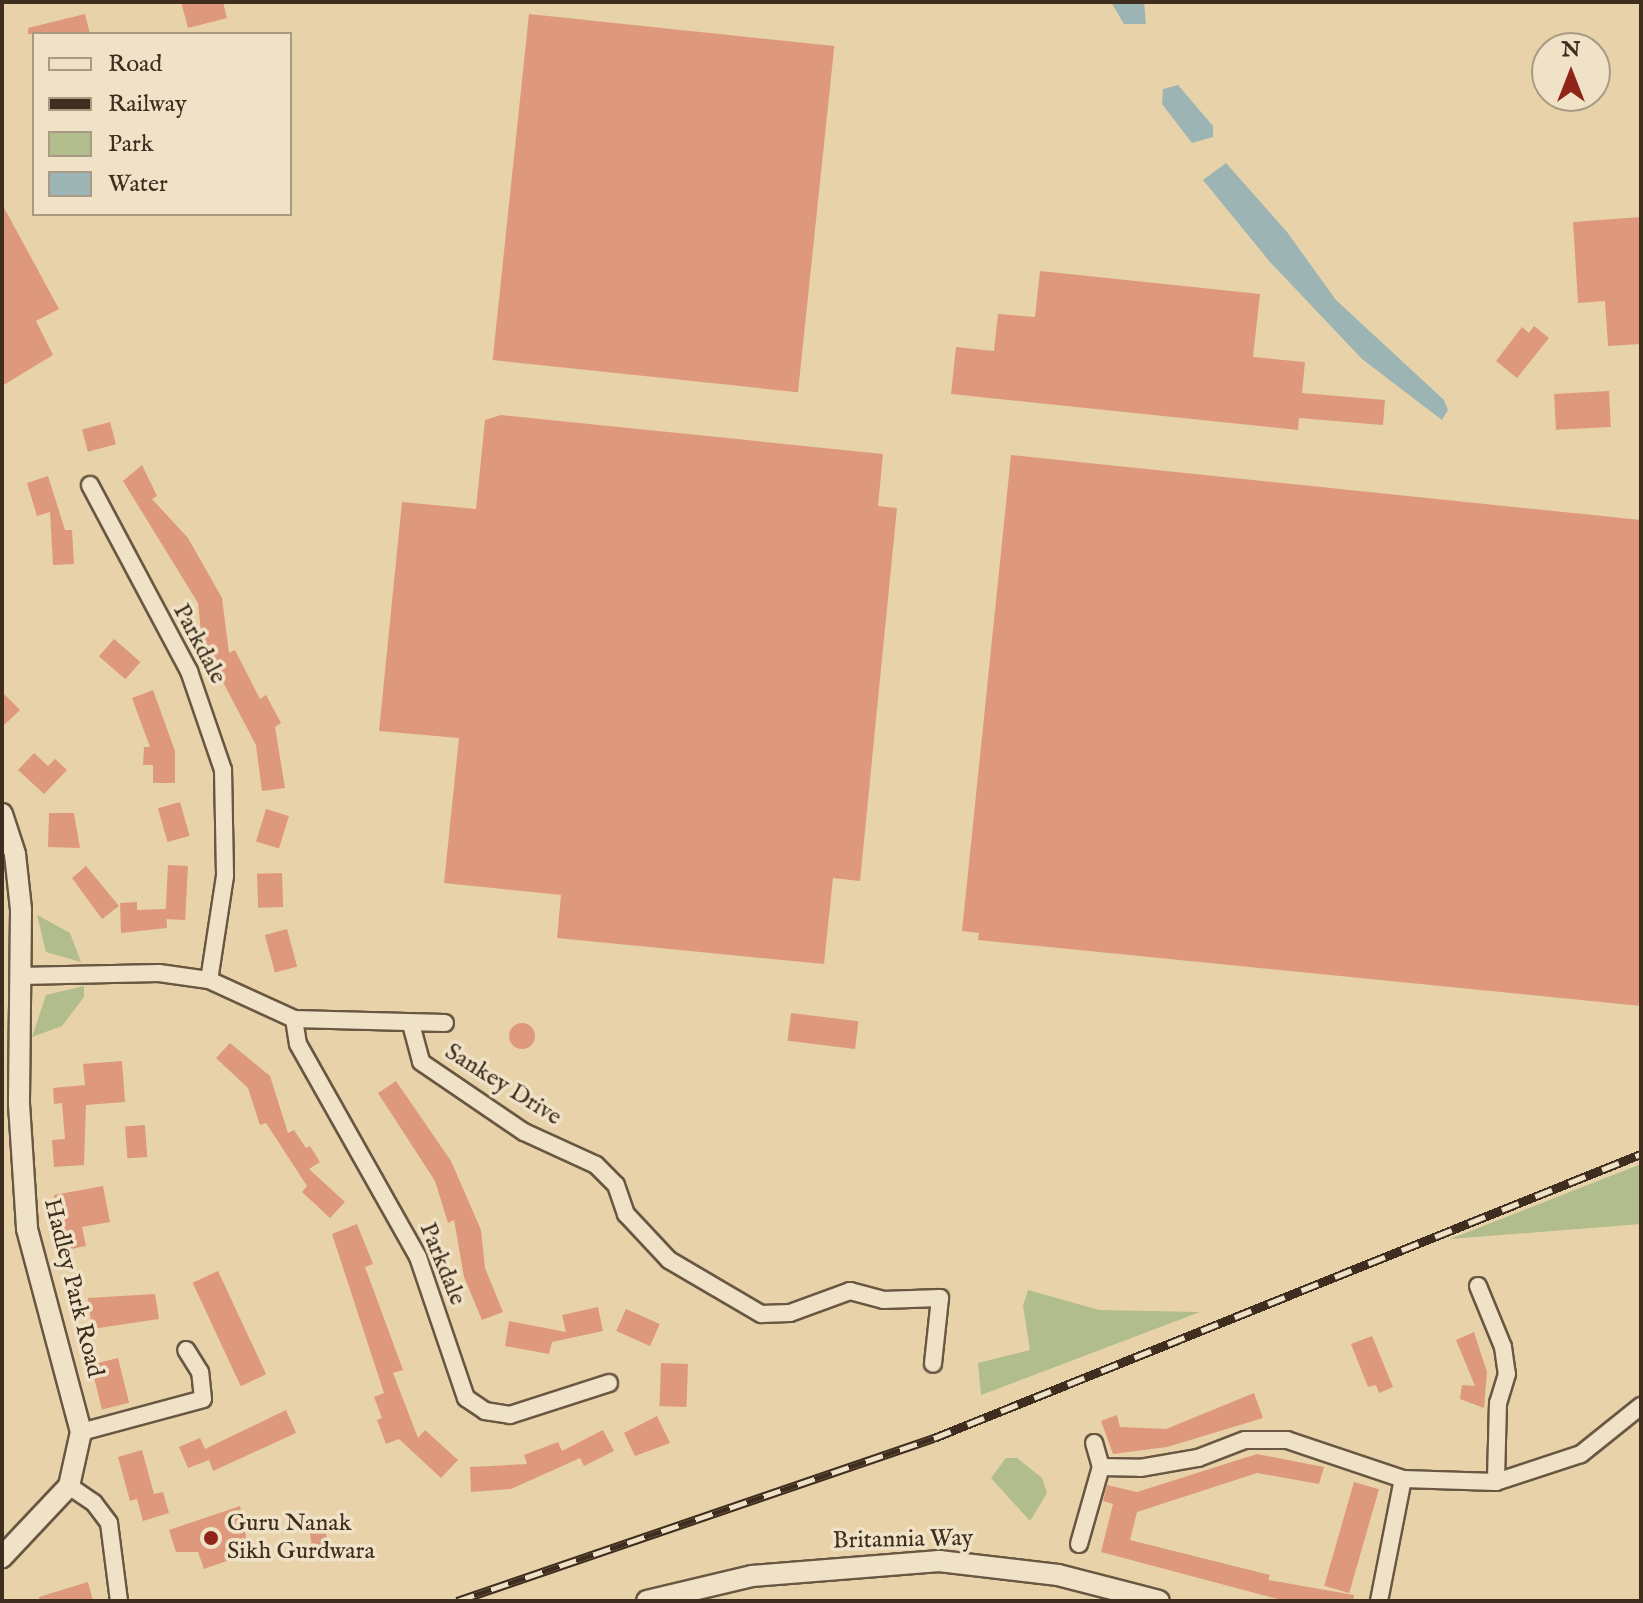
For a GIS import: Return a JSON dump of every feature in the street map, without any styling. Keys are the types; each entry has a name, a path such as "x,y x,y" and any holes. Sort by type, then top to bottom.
{"street":[{"name":"Parkdale","path":"90,485 189,671 223,770 225,876 209,980"},
{"name":"Hadley Park Road","path":"2,814 18,875 27,1229 81,1432 69,1486"},
{"path":"20,976 159,973 209,980 294,1019 445,1023"},
{"name":"Parkdale","path":"294,1019 298,1044 418,1257 466,1398 485,1411 510,1415 609,1383"},
{"name":"Sankey Drive","path":"411,1024 421,1062 524,1132 596,1165 616,1185 626,1214 669,1260 761,1314 790,1313 850,1291 883,1300 940,1298 933,1364"},
{"path":"1478,1286 1503,1347 1507,1374 1498,1403 1496,1482"},
{"path":"81,1432 203,1399 200,1372 186,1350"},
{"path":"1101,1467 1140,1468 1198,1458 1245,1440 1287,1440 1403,1479 1496,1482 1581,1454 1641,1406"},
{"path":"1079,1544 1101,1467 1094,1443"},
{"path":"1379,1601 1403,1479"},
{"path":"2,1557 69,1486 94,1503 109,1523 119,1601"},
{"name":"Britannia Way","path":"647,1601 752,1576 939,1561 1058,1575 1159,1601"}],"green space":[{"path":"37,915 70,933 81,962 46,952"},
{"path":"84,986 84,997 62,1026 32,1037 46,995"},
{"path":"1641,1164 1641,1224 1450,1239"},
{"path":"1028,1290 1099,1310 1200,1312 981,1395 978,1363 1030,1350 1023,1306"},
{"path":"1006,1458 1017,1458 1042,1478 1047,1493 1030,1521 991,1478"}],"water":[{"path":"1111,2 1144,2 1146,24 1124,24"},
{"path":"1178,85 1213,126 1213,137 1192,143 1162,104 1163,89"},
{"path":"1226,163 1287,232 1336,300 1444,400 1448,410 1442,420 1362,359 1270,262 1203,180"}],"building":[{"path":"181,2 223,2 227,18 188,28"},
{"path":"85,14 90,32 28,34 28,28"},
{"path":"529,14 834,46 798,392 493,360"},
{"path":"2,204 59,309 36,321 53,355 2,386"},
{"path":"1641,217 1641,344 1608,346 1605,301 1578,303 1573,222"},
{"path":"1040,271 1260,294 1253,357 1305,362 1302,393 1385,400 1383,425 1299,418 1298,430 951,394 956,347 994,351 998,314 1035,317"},
{"path":"1534,326 1549,338 1517,378 1496,361 1522,327 1529,333"},
{"path":"1609,391 1611,427 1556,430 1554,394"},
{"path":"501,415 883,454 878,506 897,508 860,881 833,878 824,964 557,938 561,895 444,883 459,738 379,731 402,502 476,509 485,420"},
{"path":"110,422 116,444 88,452 82,430"},
{"path":"1011,455 1641,520 1641,1006 978,940 979,933 962,931"},
{"path":"142,465 157,496 152,499 188,538 222,598 229,653 235,650 260,699 266,695 281,723 275,727 285,788 262,791 256,745 202,642 198,603 123,481"},
{"path":"48,476 65,530 72,530 74,564 53,565 50,512 37,516 27,483"},
{"path":"114,639 140,662 125,679 99,656"},
{"path":"153,690 175,751 175,783 153,783 153,765 143,765 144,747 150,747 132,698"},
{"path":"2,692 20,710 2,727"},
{"path":"34,753 48,766 55,759 67,770 44,794 18,770"},
{"path":"180,802 190,836 168,842 158,808"},
{"path":"266,809 289,816 279,849 256,842"},
{"path":"49,813 74,813 80,848 48,847"},
{"path":"168,865 188,866 185,920 165,919"},
{"path":"86,866 119,906 102,919 72,878"},
{"path":"282,873 283,907 258,908 257,874"},
{"path":"137,902 137,910 166,909 167,928 121,933 120,903"},
{"path":"287,929 297,967 275,973 265,935"},
{"path":"791,1013 858,1021 855,1049 788,1041"},
{"path":"522,1023 531,1027 535,1036 531,1045 522,1049 513,1045 509,1036 513,1027"},
{"path":"230,1043 270,1076 288,1133 294,1130 320,1162 309,1169 345,1202 330,1218 302,1192 307,1186 266,1123 260,1125 248,1088 216,1058"},
{"path":"122,1061 125,1102 86,1105 84,1165 54,1167 52,1140 65,1139 62,1103 54,1104 53,1088 85,1085 83,1064"},
{"path":"396,1081 451,1161 481,1230 485,1268 503,1312 482,1320 464,1277 454,1220 448,1223 435,1181 378,1093"},
{"path":"145,1125 147,1157 127,1158 125,1126"},
{"path":"103,1186 110,1222 82,1227 86,1246 66,1250 54,1195"},
{"path":"357,1224 373,1264 365,1267 403,1370 393,1373 418,1438 425,1430 458,1460 441,1478 399,1439 386,1444 377,1420 382,1418 374,1397 384,1393 332,1234"},
{"path":"218,1271 266,1374 241,1386 193,1283"},
{"path":"155,1294 159,1319 92,1329 88,1298"},
{"path":"598,1307 603,1331 552,1342 549,1354 505,1346 509,1321 566,1332 562,1315"},
{"path":"626,1309 660,1324 650,1346 616,1331"},
{"path":"1474,1332 1487,1372 1484,1408 1460,1399 1462,1385 1475,1386 1456,1340"},
{"path":"1372,1336 1393,1387 1379,1393 1376,1385 1368,1387 1351,1344"},
{"path":"118,1358 129,1403 102,1409 91,1365"},
{"path":"661,1363 688,1364 686,1407 659,1406"},
{"path":"1254,1393 1263,1418 1167,1447 1113,1454 1101,1421 1117,1415 1120,1427 1166,1429"},
{"path":"286,1410 296,1433 213,1471 209,1460 188,1468 179,1447 200,1438 205,1449"},
{"path":"657,1416 670,1443 635,1456 624,1433"},
{"path":"603,1430 614,1451 584,1466 580,1458 511,1489 471,1492 470,1467 527,1464 524,1455 558,1442 562,1451"},
{"path":"142,1450 154,1494 163,1492 169,1513 143,1521 137,1499 130,1501 118,1457"},
{"path":"1257,1454 1324,1467 1319,1484 1257,1473 1137,1512 1130,1540 1270,1575 1268,1580 1354,1595 1353,1601 1285,1601 1101,1552 1113,1504 1103,1501 1107,1485 1137,1492"},
{"path":"1354,1482 1379,1489 1349,1593 1324,1586"},
{"name":"Guru Nanak Sikh Gurdwara","path":"240,1506 249,1553 204,1569 198,1552 176,1552 169,1530"},
{"path":"324,1518 329,1553 313,1555 308,1520"},
{"path":"88,1582 93,1601 40,1601 39,1597"}],"railway":[{"path":"457,1601 934,1438 1641,1154"}],"place":[{"name":"Guru Nanak Sikh Gurdwara","path":"211,1538"}]}
